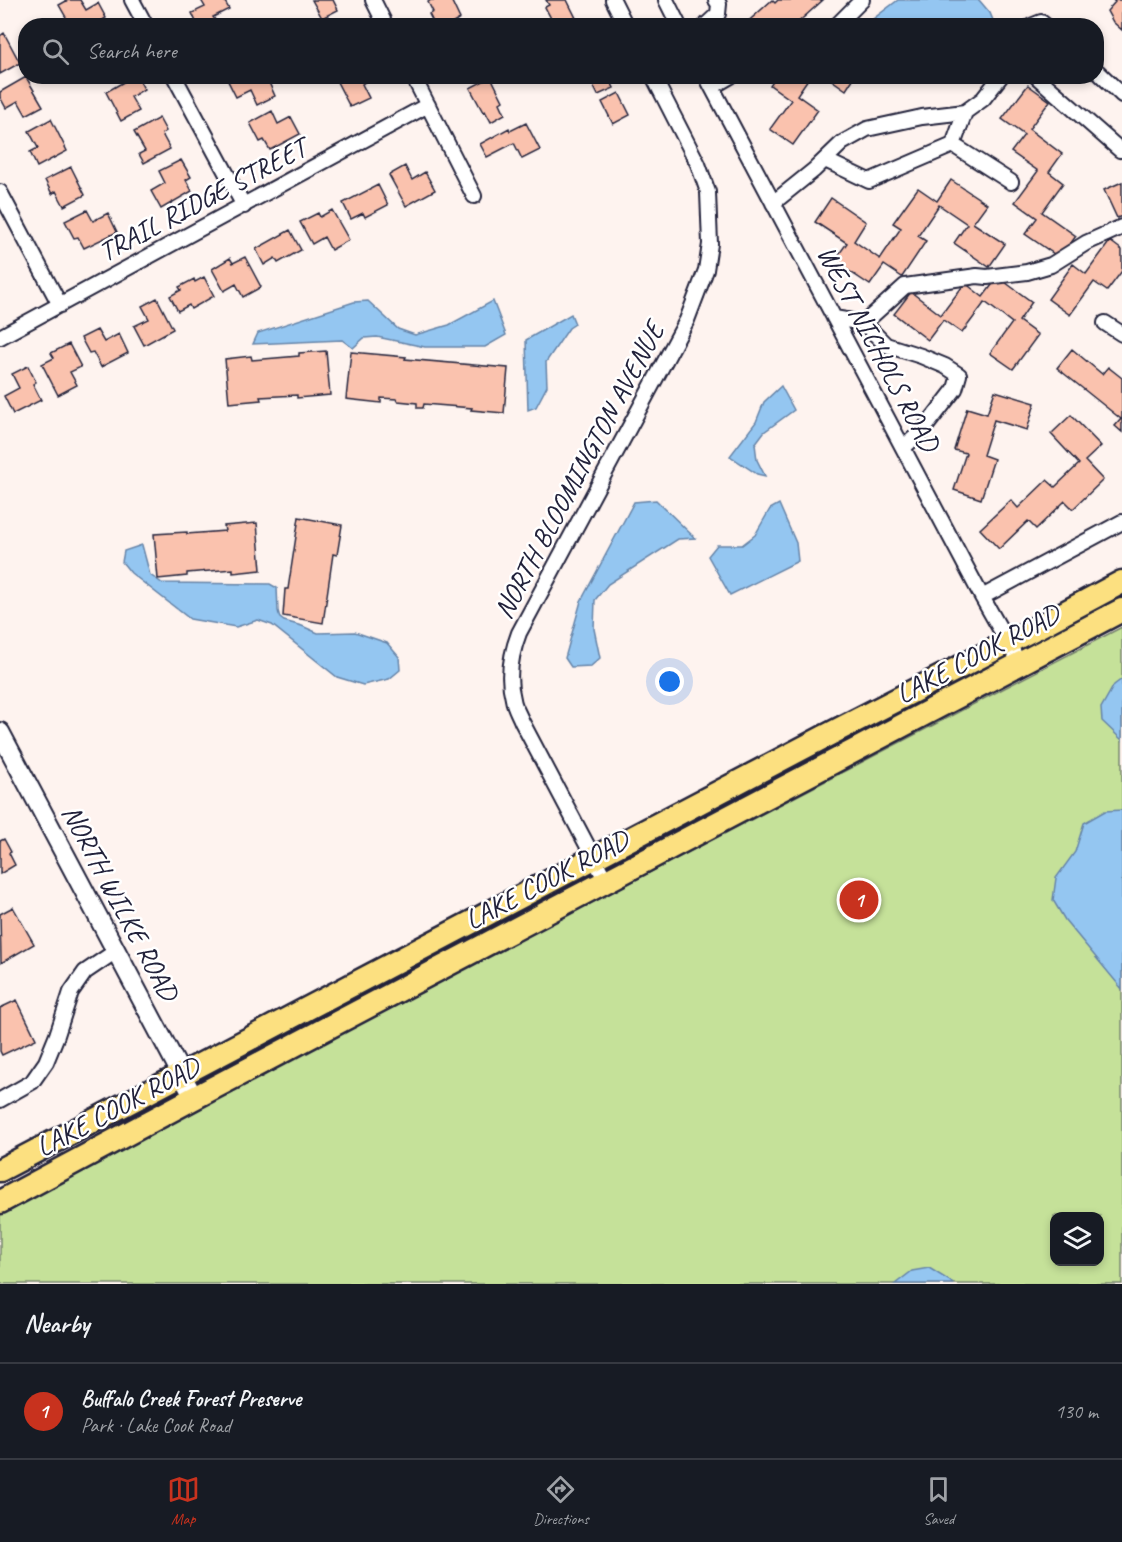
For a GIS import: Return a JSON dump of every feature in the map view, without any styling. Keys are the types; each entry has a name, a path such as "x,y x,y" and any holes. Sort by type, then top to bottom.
{"main road":[{"name":"LAKE COOK ROAD","path":"0,1170 1122,582"},
{"name":"LAKE COOK ROAD","path":"0,1202 1122,610"}],"street":[{"path":"132,0 142,18"},
{"path":"373,0 382,18"},
{"path":"613,0 622,18"},
{"path":"666,0 675,18"},
{"path":"714,18 718,14 716,0"},
{"path":"847,6 862,0"},
{"path":"1104,78 1122,95"},
{"path":"178,84 244,206"},
{"path":"417,84 474,196"},
{"name":"NORTH BLOOMINGTON AVENUE","path":"606,881 522,722 513,699 510,669 513,649 519,633 687,320 706,270 710,244 708,192 698,164 657,84"},
{"name":"WEST NICHOLS ROAD","path":"710,84 982,597 1020,664"},
{"path":"773,203 842,143 867,129 922,117 965,112 983,99 995,84"},
{"path":"1045,84 1122,150"},
{"name":"TRAIL RIDGE STREET","path":"0,337 428,105"},
{"path":"825,160 869,181 953,145 965,112"},
{"path":"953,145 1011,182"},
{"path":"0,192 60,305"},
{"path":"864,323 905,286 1027,272 1052,265 1086,243 1122,226"},
{"path":"834,318 864,323 886,345 937,363 959,375 955,389 924,429 903,447"},
{"path":"1105,323 1122,334"},
{"path":"982,597 1122,522"},
{"name":"NORTH WILKE ROAD","path":"0,732 194,1098"},
{"path":"0,1100 32,1082 46,1062 71,992 85,972 116,951"}],"green space":[{"path":"1122,627 1122,1284 0,1284 0,1212"}],"water":[{"path":"898,0 979,0 992,18 874,18"},
{"path":"368,301 398,329 415,335 449,325 493,301 506,335 485,347 425,347 377,337 364,338 353,348 342,340 253,344 258,333 354,302"},
{"path":"571,314 575,324 569,328 546,362 547,386 536,407 528,410 526,340"},
{"path":"781,386 794,410 764,432 755,444 757,460 765,476 757,474 730,456 756,422 764,402"},
{"path":"656,500 695,538 678,539 608,584 595,600 594,629 600,658 591,666 571,667 565,658 581,601 634,502"},
{"path":"779,504 796,543 798,561 730,595 708,556 717,545 742,545 755,535 770,509"},
{"path":"142,545 150,575 162,583 270,584 277,588 278,611 280,618 284,621 318,633 355,632 387,643 399,657 400,670 389,679 363,685 337,677 272,625 258,620 236,627 190,619 131,573 122,562 124,551"},
{"path":"1122,679 1122,740 1102,721 1101,708 1114,685"},
{"path":"1122,810 1122,989 1065,920 1053,900 1056,878 1075,852 1084,823 1105,811"},
{"path":"929,1268 953,1284 895,1284 912,1271"}],"building":[{"path":"68,0 80,0 86,10 98,3 106,18 66,18 59,5"},
{"path":"201,0 224,0 229,9 214,18 194,18 192,13 205,7"},
{"path":"312,0 333,0 338,10 322,18"},
{"path":"451,0 460,18 431,18 429,14 433,12 428,2"},
{"path":"546,0 567,0 576,18 551,18 545,7 549,5"},
{"path":"772,0 775,3 778,0 823,0 803,18 752,18"},
{"path":"1113,0 1122,0 1122,30 1113,22 1107,11 1115,2"},
{"path":"4,33 18,59 18,64 0,74 0,36"},
{"path":"18,82 18,84 30,84 43,106 26,115 18,101 6,108 0,92"},
{"path":"120,84 141,84 144,89 131,97 139,111 121,121 106,92"},
{"path":"230,84 270,84 275,96 257,105 250,90 236,97"},
{"path":"338,84 362,84 369,98 350,107"},
{"path":"478,84 494,84 503,101 500,103 505,114 491,122 470,88"},
{"path":"592,84 612,84 614,88 598,95"},
{"path":"805,84 797,95 818,110 793,145 770,129 791,100 770,85"},
{"path":"837,84 850,84 846,90"},
{"path":"1028,85 1050,101 1029,129 1062,154 1049,172 1063,183 1042,212 1076,236 1060,258 1025,234 1037,218 1015,202 1038,171 1011,152 1024,135 1002,119"},
{"path":"619,93 630,115 613,124 602,102"},
{"path":"272,111 278,124 291,117 300,134 270,150 264,140 260,142 250,123"},
{"path":"159,118 166,131 162,134 170,149 144,163 139,154 145,151 134,132"},
{"path":"51,119 67,151 37,167 30,152 38,148 29,131"},
{"path":"526,123 540,150 522,159 514,143 487,157 480,144 509,128 510,131"},
{"path":"181,160 191,177 186,180 192,191 161,209 151,191 165,183 159,171"},
{"path":"405,166 412,180 425,172 435,190 406,206 389,175"},
{"path":"71,167 85,195 64,206 56,191 52,194 45,180"},
{"path":"951,180 987,204 973,223 1005,244 989,267 954,243 967,224 939,205 918,236 926,241 902,277 884,265 870,285 834,261 847,243 815,222 831,198 866,222 854,241 880,259 901,228 893,223 918,188 937,201"},
{"path":"1122,182 1122,216 1117,218 1104,190"},
{"path":"378,185 388,205 365,217 363,213 351,219 343,203"},
{"path":"87,210 93,221 108,213 117,232 84,248 78,237 74,238 65,221"},
{"path":"332,210 349,240 331,250 324,237 312,244 300,222 318,213 320,217"},
{"path":"290,230 301,250 278,263 275,258 264,265 256,249"},
{"path":"1110,241 1122,250 1122,271 1107,291 1094,282 1070,315 1048,299 1073,264 1086,274"},
{"path":"245,257 261,287 243,297 236,284 224,291 212,269 230,258 233,263"},
{"path":"204,277 214,296 191,309 189,305 178,311 170,296 181,290 179,287 194,279 195,282"},
{"path":"998,277 1032,302 1019,321 1038,335 1013,369 990,353 1012,323 985,302 962,333 943,320 928,340 894,314 911,292 941,315 965,283 983,297"},
{"path":"157,298 173,329 144,345 134,326 149,319 142,306"},
{"path":"97,330 104,342 119,334 128,353 101,367 93,352 89,353 81,338"},
{"path":"69,344 81,367 70,372 77,385 58,395 42,364 54,358 51,353"},
{"path":"1072,349 1102,374 1108,367 1122,378 1122,432 1115,426 1121,419 1057,368"},
{"path":"326,351 330,395 297,398 297,395 260,397 261,400 229,403 225,359 251,356 252,360"},
{"path":"351,352 508,368 504,413 424,404 423,408 417,408 417,403 397,399 381,398 381,403 346,399"},
{"path":"28,366 41,400 13,414 4,396 19,388 12,374"},
{"path":"995,391 1035,403 1027,430 994,420 983,455 994,459 981,499 954,490 966,453 954,450 967,408 987,414"},
{"path":"1071,415 1101,446 1085,461 1103,480 1073,509 1065,501 1036,529 1028,521 999,549 980,529 1011,500 1018,508 1047,480 1055,487 1079,464 1051,434"},
{"path":"299,517 342,525 337,555 333,554 323,623 283,616 285,589 288,589"},
{"path":"257,523 261,570 233,573 233,569 187,573 187,576 158,579 154,534 225,531 224,526"},
{"path":"4,839 15,865 0,874 0,841"},
{"path":"13,907 34,944 1,963 0,914"},
{"path":"17,1000 36,1039 2,1055 0,1051 0,1008"}],"place":[{"name":"Buffalo Creek Forest Preserve","path":"859,900"}]}
